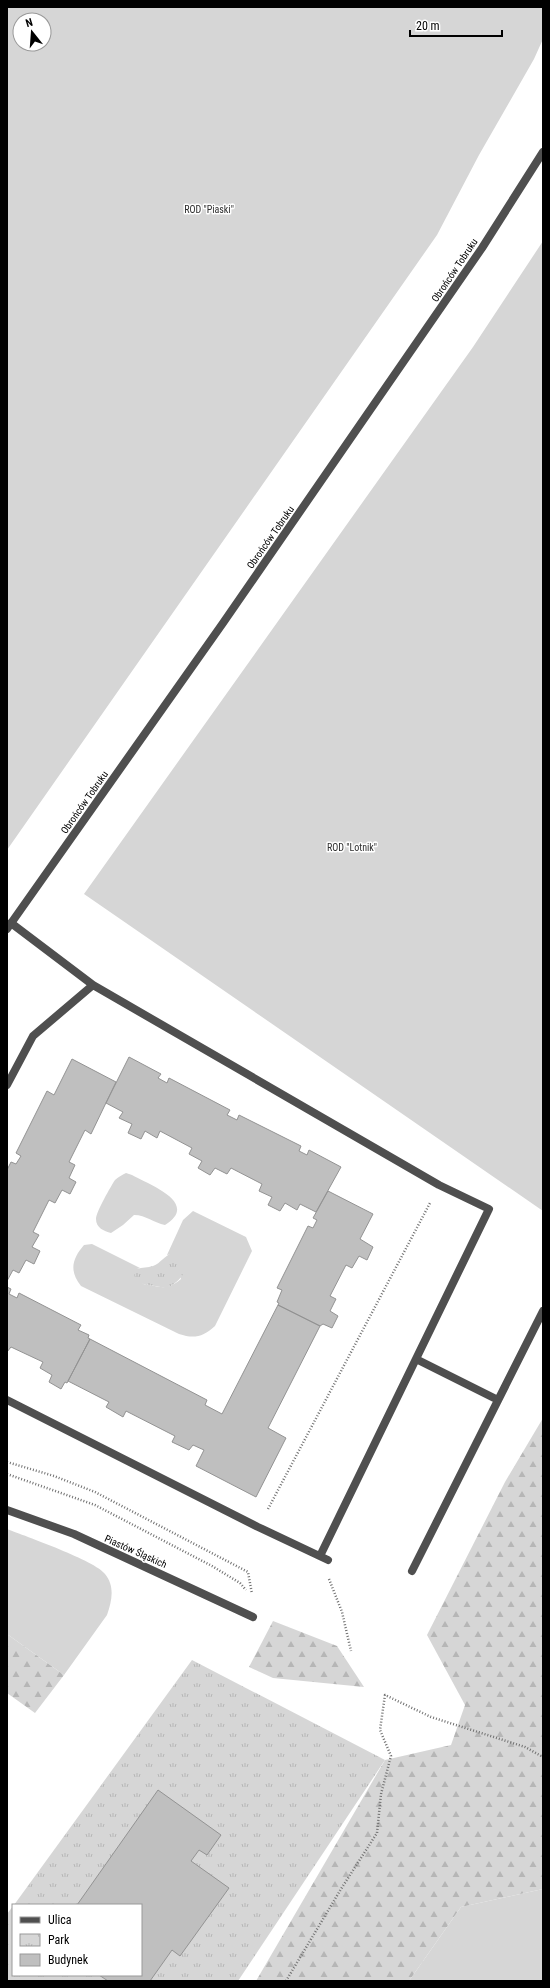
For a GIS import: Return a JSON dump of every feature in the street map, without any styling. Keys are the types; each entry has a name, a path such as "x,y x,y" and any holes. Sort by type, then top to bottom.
{"street":[{"name":"Obrońców Tobruku","path":"9,926 223,623 482,248 543,152"},
{"path":"9,926 93,985 440,1184 489,1209 320,1556"},
{"path":"7,1085 33,1036 93,985"},
{"path":"412,1571 498,1400 541,1321 543,1311"},
{"path":"416,1359 498,1400"},
{"path":"7,1400 258,1527 328,1560"},
{"name":"Piastów Śląskich","path":"7,1510 74,1534 253,1617"}],"path":[{"path":"258,1527 440,1184"},
{"path":"7,1462 54,1476 95,1492 248,1572 253,1600 240,1583 212,1566 94,1505 7,1474"},
{"path":"328,1560 329,1580 342,1612 352,1651"},
{"path":"286,1981 377,1832 381,1794 391,1756 380,1730 385,1695 431,1717 525,1747 543,1757"}],"green space":[{"name":"ROD \"Piaski\"","path":"7,7 543,7 543,39 534,59 479,155 437,235 7,850"},
{"name":"ROD \"Lotnik\"","path":"543,241 543,1211 84,894 473,347"},
{"path":"126,1173 160,1189 175,1202 177,1209 174,1217 165,1225 142,1216 134,1215 111,1233 99,1227 96,1219 107,1193 115,1180"},
{"path":"193,1211 246,1237 252,1251 215,1326 206,1333 194,1337 179,1334 81,1286 77,1281 74,1265 77,1255 84,1245 92,1244 140,1268 137,1269 143,1284 167,1287 176,1283 181,1279 172,1254 167,1255 183,1220"},
{"path":"172,1253 179,1257 185,1267 182,1276 178,1281 166,1288 138,1283 135,1279 134,1272 137,1269 153,1266"},
{"path":"543,1418 543,1889 461,1907 409,1981 256,1981 385,1760 451,1745 465,1705 427,1635 505,1482"},
{"path":"7,1529 88,1562 105,1574 110,1584 112,1594 107,1615 64,1675 7,1634"},
{"path":"273,1621 337,1646 364,1687 273,1678 249,1667"},
{"path":"7,1634 64,1675 35,1713 7,1693"},
{"path":"192,1660 385,1760 238,1981 7,1981 7,1914 12,1907 12,1976 142,1976 142,1904 15,1904"},
{"path":"543,1889 543,1981 409,1981 461,1907"}],"building":[{"path":"129,1057 161,1074 158,1078 167,1083 169,1078 230,1110 227,1115 237,1120 239,1115 301,1146 299,1151 307,1155 309,1150 341,1167 316,1212 300,1204 297,1210 285,1203 280,1211 268,1205 272,1197 259,1191 262,1184 231,1168 227,1174 215,1168 210,1175 198,1168 202,1161 189,1154 192,1148 160,1131 157,1138 145,1131 141,1139 128,1133 132,1124 119,1118 123,1112 106,1103"},
{"path":"72,1059 116,1082 91,1134 85,1130 69,1162 75,1165 69,1178 76,1182 70,1194 62,1190 55,1203 49,1200 33,1232 39,1235 32,1247 40,1251 34,1264 26,1260 19,1273 13,1270 7,1281 7,1170 11,1162 16,1164 21,1156 16,1153 47,1091 54,1095"},
{"path":"328,1191 373,1214 360,1239 373,1247 367,1260 359,1256 352,1268 346,1265 330,1296 336,1299 330,1311 338,1316 332,1328 323,1324 320,1326 278,1305 279,1303 277,1302 282,1290 277,1288 308,1226 313,1228 317,1220 313,1218"},
{"path":"7,1287 11,1289 9,1294 17,1298 19,1293 81,1325 78,1330 89,1335 88,1338 90,1339 67,1383 65,1382 61,1389 49,1382 52,1375 40,1368 43,1362 11,1347 7,1352"},
{"path":"278,1305 320,1326 268,1428 286,1438 256,1497 196,1466 204,1450 193,1445 189,1450 172,1442 175,1436 126,1411 123,1417 106,1407 109,1402 68,1381 90,1339 207,1400 205,1405 222,1414"},
{"path":"158,1790 221,1835 207,1855 199,1850 191,1861 229,1888 180,1956 172,1950 150,1981 108,1981 100,1976 142,1976 142,1904 78,1904"}]}
